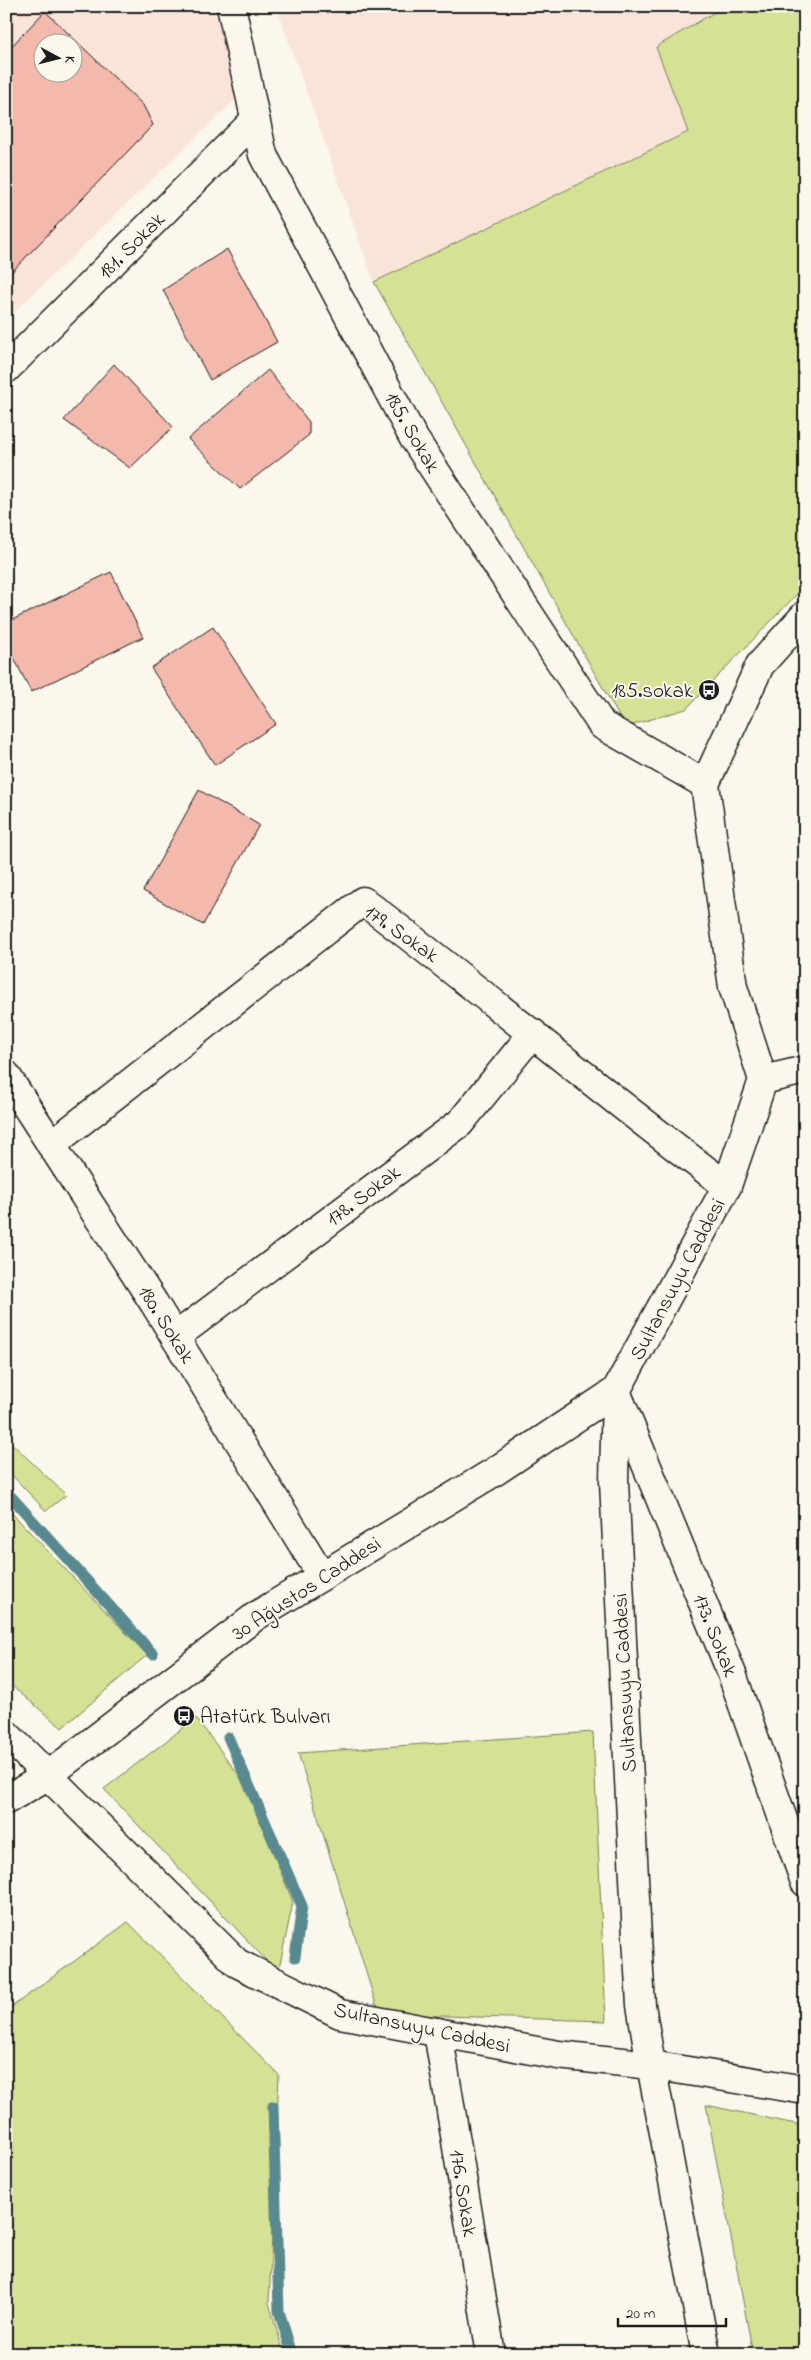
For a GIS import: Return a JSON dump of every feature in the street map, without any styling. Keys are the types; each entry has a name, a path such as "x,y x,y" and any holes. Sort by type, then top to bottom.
{"street":[{"name":"185. Sokak","path":"231,6 263,155 413,437 602,725 705,784"},
{"name":"181. Sokak","path":"6,369 255,120"},
{"path":"805,615 760,665 705,784 733,987 763,1080 805,1070"},
{"name":"179. Sokak","path":"52,1145 364,901 533,1033 658,1135 727,1186"},
{"name":"178. Sokak","path":"176,1337 460,1123 533,1033"},
{"name":"180. Sokak","path":"6,1075 176,1337 322,1576"},
{"name":"Sultansuyu Caddesi","path":"6,1734 237,1963 340,2014 558,2055 651,2065 641,2005 637,1937 614,1482 616,1391 727,1186 763,1080"},
{"name":"30 Ağustos Caddesi","path":"6,1800 47,1776 256,1616 494,1472 616,1391"},
{"name":"173. Sokak","path":"616,1391 732,1674 805,1882"},
{"name":"176. Sokak","path":"438,2032 491,2354"},
{"path":"706,2354 651,2065 805,2090"}],"shaded area":[{"path":"6,6 218,6 236,99 6,320"},
{"path":"276,6 725,6 656,47 688,132 374,282"}],"green space":[{"path":"725,6 805,6 805,586 686,709 625,727 374,282 688,132 656,47"},
{"path":"6,1438 66,1495 46,1511 6,1469"},
{"path":"6,1507 147,1655 62,1728 6,1681"},
{"path":"196,1718 244,1782 293,1902 278,1973 104,1789"},
{"path":"593,1732 606,2021 379,2014 298,1753"},
{"path":"128,1922 279,2075 269,2303 284,2354 6,2354 6,2011"},
{"path":"706,2105 805,2126 805,2354 753,2354"}],"building":[{"path":"45,11 67,32 32,32 32,82 82,82 82,46 143,105 153,125 6,278 6,52"},
{"path":"227,249 277,342 210,380 163,290"},
{"path":"114,364 173,427 130,468 64,420"},
{"path":"268,370 309,422 309,435 240,489 188,439"},
{"path":"111,572 143,637 31,692 6,642 6,623"},
{"path":"213,627 276,724 215,765 151,668"},
{"path":"6,702 10,703 6,715"},
{"path":"199,790 259,825 203,925 143,891"}],"waterway":[{"path":"6,1491 153,1654"},
{"path":"228,1737 302,1906 295,1957"},
{"path":"273,2106 279,2311 292,2354"}],"place":[{"name":"185.sokak","path":"709,690"},
{"name":"Atatürk Bulvarı","path":"184,1716"}]}
